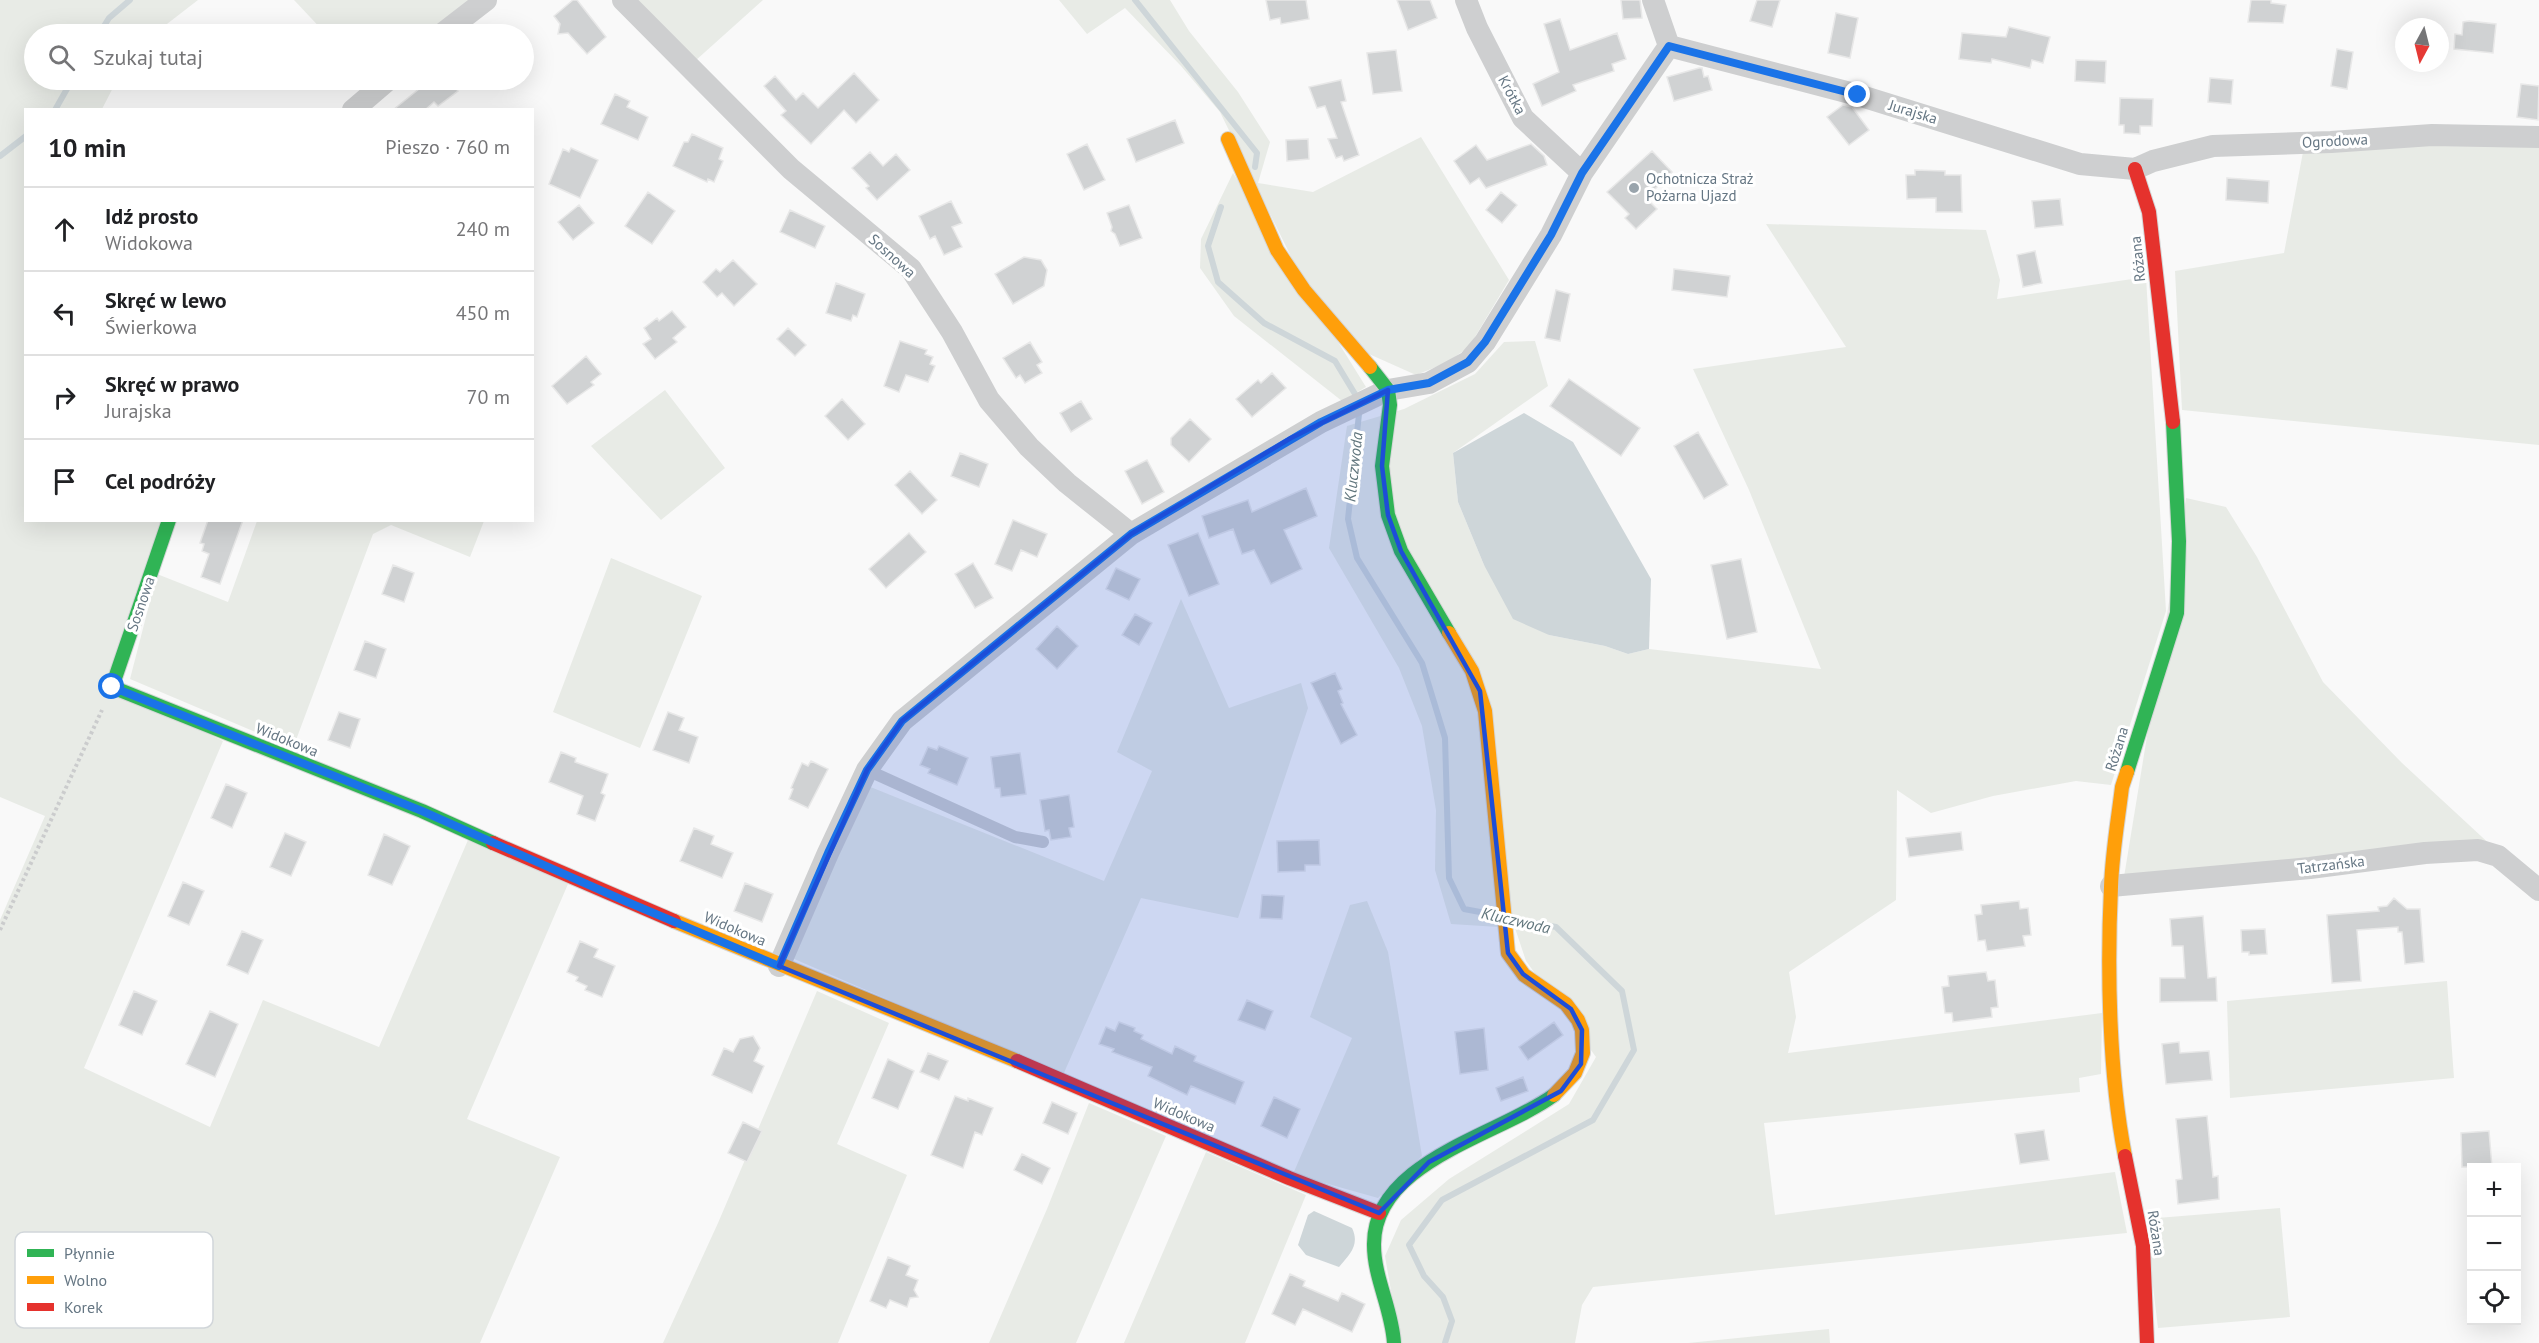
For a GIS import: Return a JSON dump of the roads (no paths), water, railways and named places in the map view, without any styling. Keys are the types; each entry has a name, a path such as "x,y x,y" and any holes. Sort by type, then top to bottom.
{"street":[{"path":"455,24 486,0"},
{"name":"Sosnowa","path":"623,0 791,169 911,269 952,332 990,400 1044,461 1067,483 1131,534"},
{"name":"Krótka","path":"1466,0 1477,28 1523,118 1582,173"},
{"path":"779,966 867,770 902,721 1131,534 1237,473 1292,438 1388,390 1429,383 1468,362 1485,342 1551,235 1582,173 1669,46 1653,0"},
{"name":"Jurajska","path":"1669,46 1858,95 2080,164 2135,170"},
{"path":"355,108 376,90"},
{"name":"Ogrodowa","path":"2135,170 2153,161 2213,146 2331,142 2432,135 2539,137"},
{"path":"1228,138 1277,250 1304,290 1363,357 1388,390 1390,405 1382,466 1388,515 1401,551 1472,671 1480,691 1488,732 1508,953 1523,974 1562,1000 1571,1009 1582,1030 1581,1064 1576,1074 1561,1091 1514,1120 1451,1148 1429,1162 1395,1192 1379,1213 1374,1238 1376,1263 1395,1326 1394,1343"},
{"name":"Różana","path":"2135,170 2149,212 2174,431 2179,541 2177,613 2122,787 2111,886 2111,1022 2121,1134 2143,1246 2147,1343"},
{"name":"Sosnowa","path":"112,687 168,522"},
{"name":"Widokowa","path":"112,687 422,811 779,966 1045,1072 1288,1178 1379,1213"},
{"name":"Tatrzańska","path":"2111,886 2310,868 2426,853 2478,850 2498,856 2539,890"}],"lane":[{"path":"867,770 1015,837 1043,842"}],"waterway":[{"path":"105,24 130,0"},
{"name":"Kluczwoda","path":"1135,0 1257,153 1255,167"},
{"path":"56,108 66,90"},
{"path":"0,156 24,138"},
{"name":"Kluczwoda","path":"1221,207 1208,246 1218,282 1264,323 1335,361 1355,394"},
{"name":"Kluczwoda","path":"1359,414 1348,519 1357,558 1422,663 1445,738 1449,878 1464,909 1496,915"},
{"name":"Kluczwoda","path":"1445,1343 1452,1321 1443,1297 1424,1276 1409,1245 1442,1200 1593,1120 1634,1050 1622,991 1556,927 1514,919"}],"place":[{"name":"Ochotnicza Straż Pożarna Ujazd","path":"1634,188"}]}
